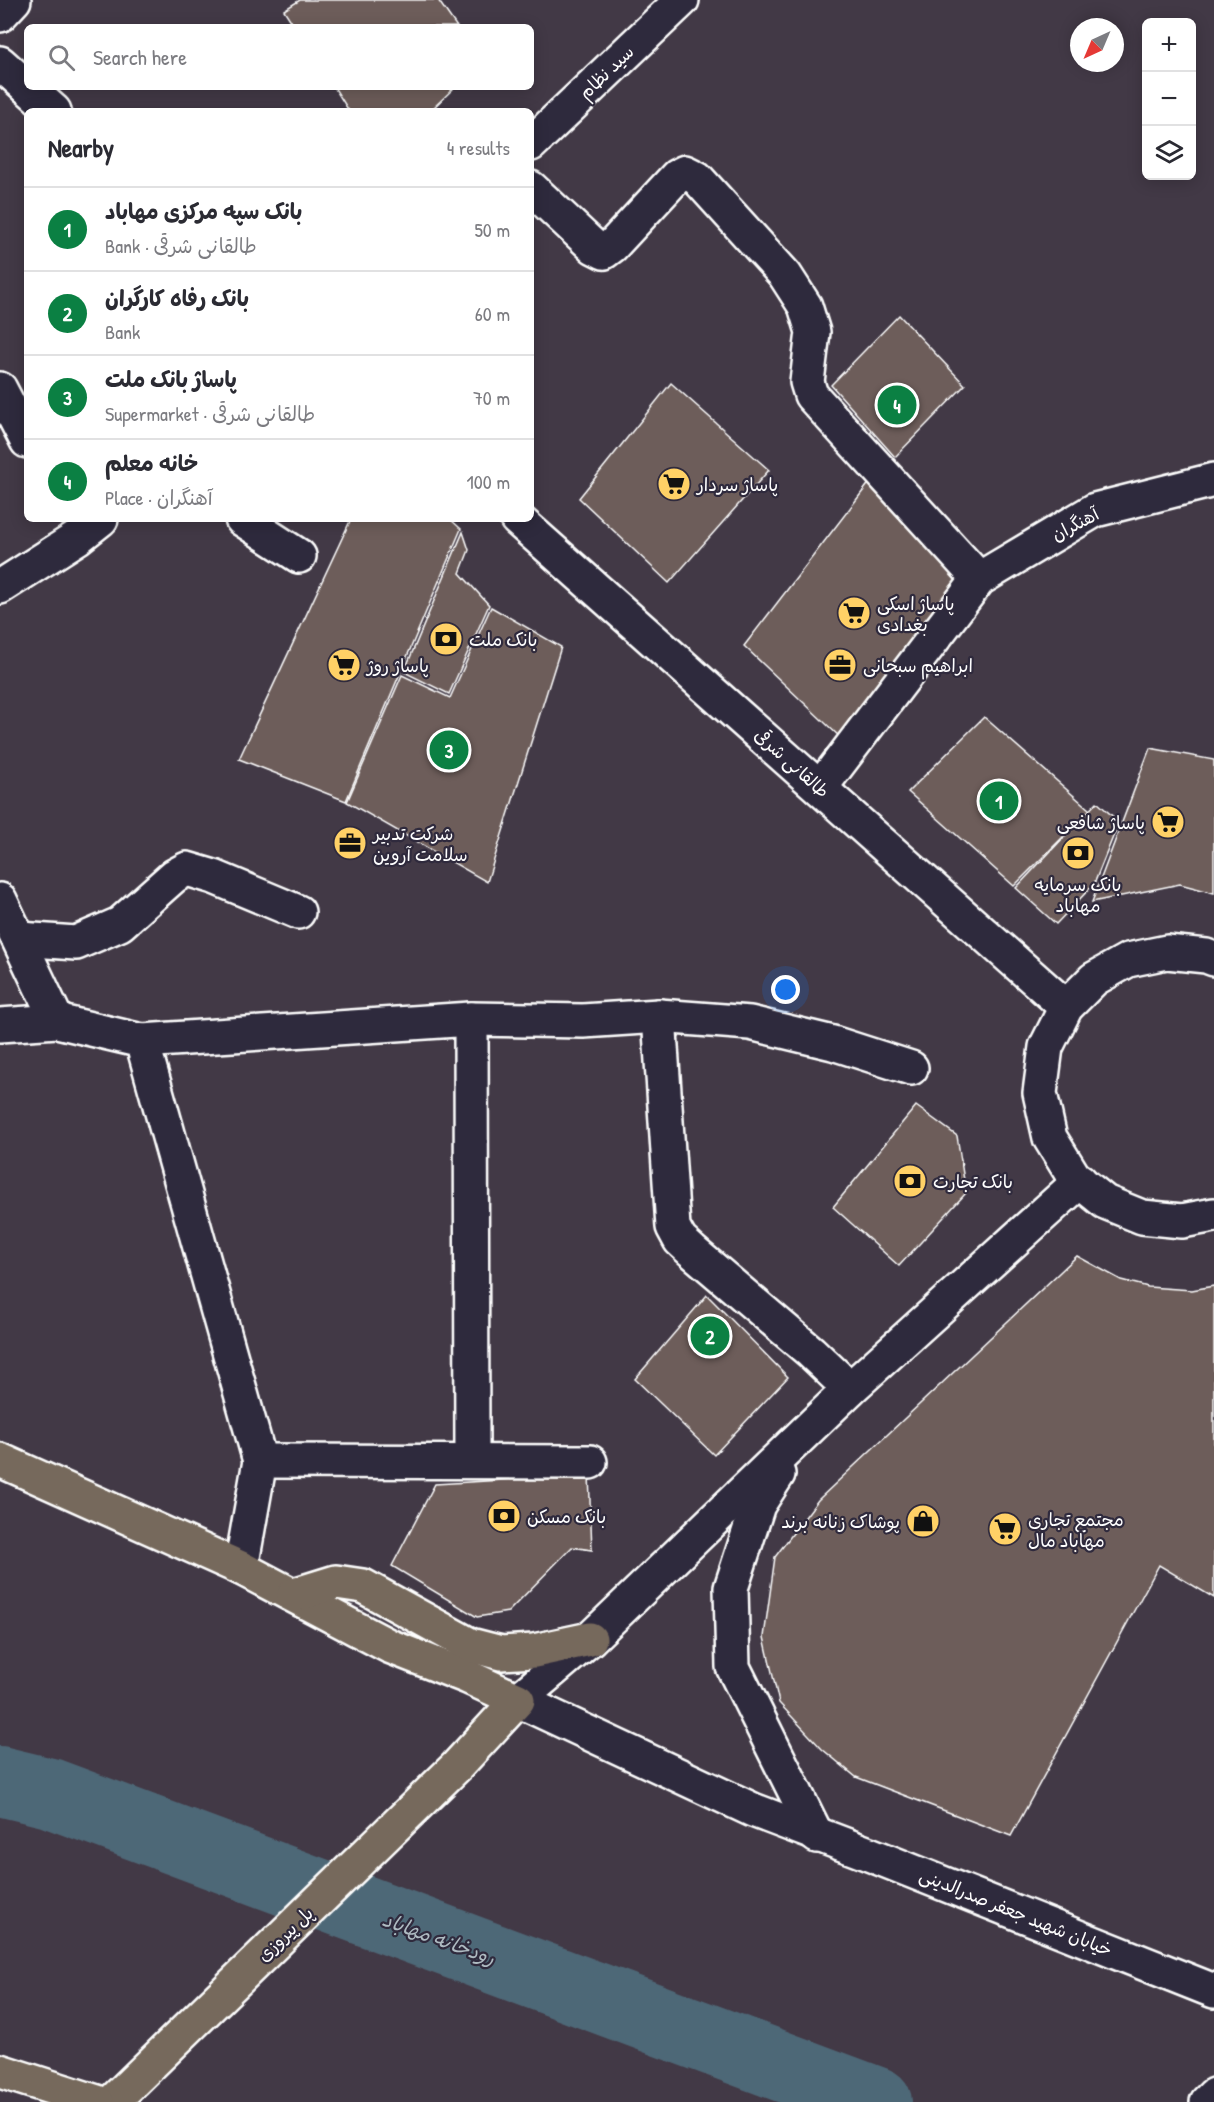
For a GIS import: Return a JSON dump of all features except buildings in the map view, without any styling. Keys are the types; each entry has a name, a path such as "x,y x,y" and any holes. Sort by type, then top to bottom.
{"main road":[{"path":"0,1460 241,1568 389,1646 468,1677 518,1700"},
{"path":"294,1595 336,1582 363,1586 470,1645 501,1653 534,1651 590,1639"},
{"name":"پل پیروزی","path":"112,2102 457,1766 518,1700"},
{"path":"0,2071 97,2102"}],"street":[{"path":"0,15 14,0"},
{"name":"سید نظام","path":"534,141 682,0"},
{"path":"0,63 24,84"},
{"path":"30,90 51,108"},
{"path":"534,191 594,247 604,252 677,176 685,172 697,178 785,275 805,306 813,333 807,382 811,395 979,579 820,788"},
{"path":"0,389 24,435"},
{"name":"آهنگران","path":"979,579 1095,510 1214,480"},
{"path":"247,522 299,556"},
{"name":"طالقانی شرقی","path":"520,522 1066,1007"},
{"path":"0,587 82,525"},
{"path":"19,939 76,943 120,924 174,876 186,869 214,876 298,912"},
{"path":"0,900 57,1021"},
{"path":"1214,959 1167,952 1128,960 1094,979 1066,1007 1046,1047 1040,1093 1050,1138 1074,1177 1105,1202 1142,1217 1182,1221 1214,1215"},
{"path":"0,1025 57,1021 142,1041 471,1019 584,1021 659,1016 750,1023 833,1043 910,1068"},
{"path":"659,1016 673,1227 680,1240 692,1251 811,1352 850,1389"},
{"path":"471,1019 472,1461"},
{"path":"142,1041 260,1461 241,1568"},
{"path":"518,1700 590,1639 850,1389 1080,1181"},
{"path":"802,1437 758,1505 732,1588 733,1667 816,1836"},
{"path":"260,1461 590,1462"},
{"name":"خیابان شهید جعفر صدرالدینی","path":"518,1700 753,1810 1214,1990"},
{"path":"1207,2102 1214,2095"}],"waterway":[{"name":"رودخانه مهاباد","path":"0,1781 50,1793 877,2102"}],"place":[{"name":"خانه معلم","path":"897,405"},
{"name":"پاساژ سردار","path":"674,484"},
{"name":"پاساژ اسکی بغدادی","path":"854,613"},
{"name":"بانک ملت","path":"446,639"},
{"name":"پاساژ روژ","path":"344,665"},
{"name":"ابراهیم سبحانی","path":"840,665"},
{"name":"پاساژ بانک ملت","path":"449,750"},
{"name":"بانک سپه مرکزی مهاباد","path":"999,801"},
{"name":"پاساژ شافعی","path":"1168,822"},
{"name":"شرکت تدبیر سلامت آروین","path":"350,843"},
{"name":"بانک سرمایه مهاباد","path":"1078,853"},
{"name":"بانک تجارت","path":"910,1181"},
{"name":"بانک رفاه کارگران","path":"710,1336"},
{"name":"بانک مسکن","path":"504,1516"},
{"name":"پوشاک زنانه برند","path":"923,1521"},
{"name":"مجتمع تجاری مهاباد مال","path":"1005,1529"}]}
